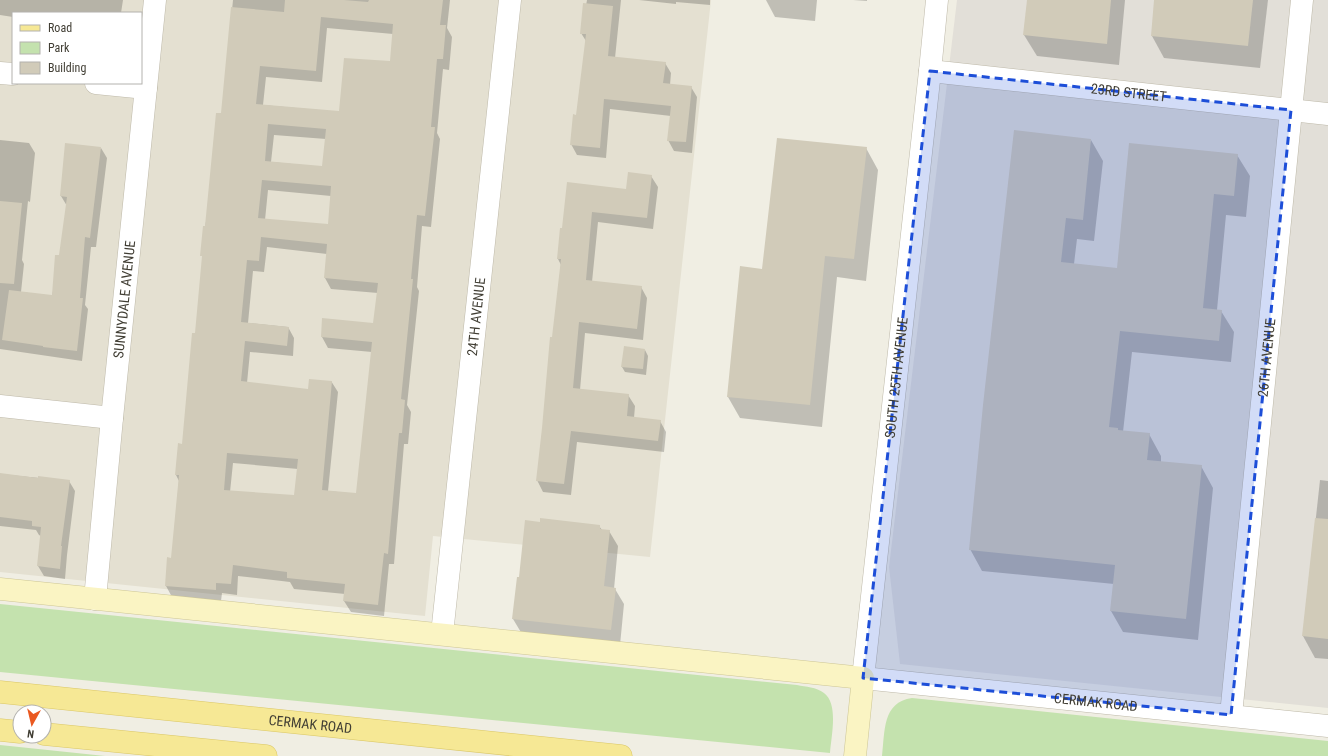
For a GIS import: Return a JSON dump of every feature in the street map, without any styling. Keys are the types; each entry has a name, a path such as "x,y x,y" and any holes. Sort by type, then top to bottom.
{"main road":[{"path":"0,589 863,678"},
{"name":"SOUTH 25TH AVENUE","path":"856,756 863,678"},
{"name":"CERMAK ROAD","path":"0,692 621,756"},
{"path":"0,730 12,731"},
{"path":"52,735 266,756"}],"street":[{"name":"SUNNYDALE AVENUE","path":"95,599 155,0"},
{"name":"24TH AVENUE","path":"442,634 510,0"},
{"name":"SOUTH 25TH AVENUE","path":"863,678 937,0"},
{"name":"26TH AVENUE","path":"1231,715 1302,0"},
{"name":"23RD STREET","path":"930,71 1328,114"},
{"path":"0,73 12,74"},
{"path":"106,84 146,88"},
{"path":"0,406 112,418"},
{"name":"CERMAK ROAD","path":"863,678 1328,726"}],"highlighted area":[{"path":"930,71 1291,110 1231,715 863,678"}],"shaded area":[{"path":"0,0 711,0 650,557 433,536 425,616 0,572"},
{"path":"957,0 1328,0 1328,708 900,664 889,567"}],"green space":[{"path":"0,604 797,685 818,690 829,698 833,713 830,753 0,672"},
{"path":"912,698 1328,741 1328,756 882,756 885,728 890,712 895,705"},
{"path":"0,745 105,756 0,756"}],"building":[{"path":"285,0 344,0 368,2 369,0 443,0 440,25 446,25 443,59 437,59 431,127 435,127 425,216 417,215 411,279 413,279 401,399 405,400 402,433 399,433 388,554 384,553 378,605 343,601 345,584 287,578 287,572 233,565 231,584 216,583 216,590 165,586 167,557 171,558 179,475 175,475 178,443 182,444 192,333 195,333 202,256 200,256 203,226 205,226 216,113 221,113 231,7 284,12","holes":["321,17 393,24 390,61 344,58 339,111 256,104 260,66 316,71","268,124 326,129 322,166 265,161","262,180 331,186 328,224 258,218","261,237 327,244 324,278 378,283 373,323 322,318 321,337 372,342 356,493 322,490 332,381 309,379 308,389 241,381 245,341 287,346 289,327 241,322 247,260 259,261","227,453 298,459 294,495 224,490"]},
{"path":"1027,0 1111,0 1107,44 1023,35"},
{"path":"1154,0 1253,0 1248,46 1151,36"},
{"path":"583,3 613,6 608,56 666,62 663,83 692,86 686,142 667,141 671,106 604,99 600,148 570,145 573,114 576,115 586,34 580,34"},
{"path":"1014,130 1091,139 1083,220 1066,218 1061,262 1117,268 1129,143 1238,154 1234,196 1214,194 1203,308 1222,310 1219,341 1120,331 1109,427 1118,428 1118,430 1150,433 1147,460 1202,465 1186,619 1110,611 1115,565 969,550 983,405"},
{"path":"777,138 867,147 854,259 825,256 810,405 727,397 740,266 762,269"},
{"path":"65,143 101,147 90,238 85,237 80,298 83,298 77,351 2,340 9,290 52,295 55,255 59,255 67,197 60,196"},
{"path":"628,172 652,175 647,218 592,212 586,280 642,286 637,329 579,322 573,388 629,394 627,416 661,420 658,441 571,431 564,484 536,481 550,337 552,337 561,259 557,259 560,228 562,228 567,182 626,189"},
{"path":"0,201 22,203 14,284 0,283"},
{"path":"624,346 645,349 643,369 621,367"},
{"path":"0,473 70,480 61,546 60,569 37,566 41,527 32,526 32,521 0,517"},
{"path":"540,518 600,525 600,529 610,530 604,586 616,588 611,630 512,619 517,577 519,577 525,520 540,522"},
{"path":"1315,518 1328,519 1328,639 1302,636"}]}
